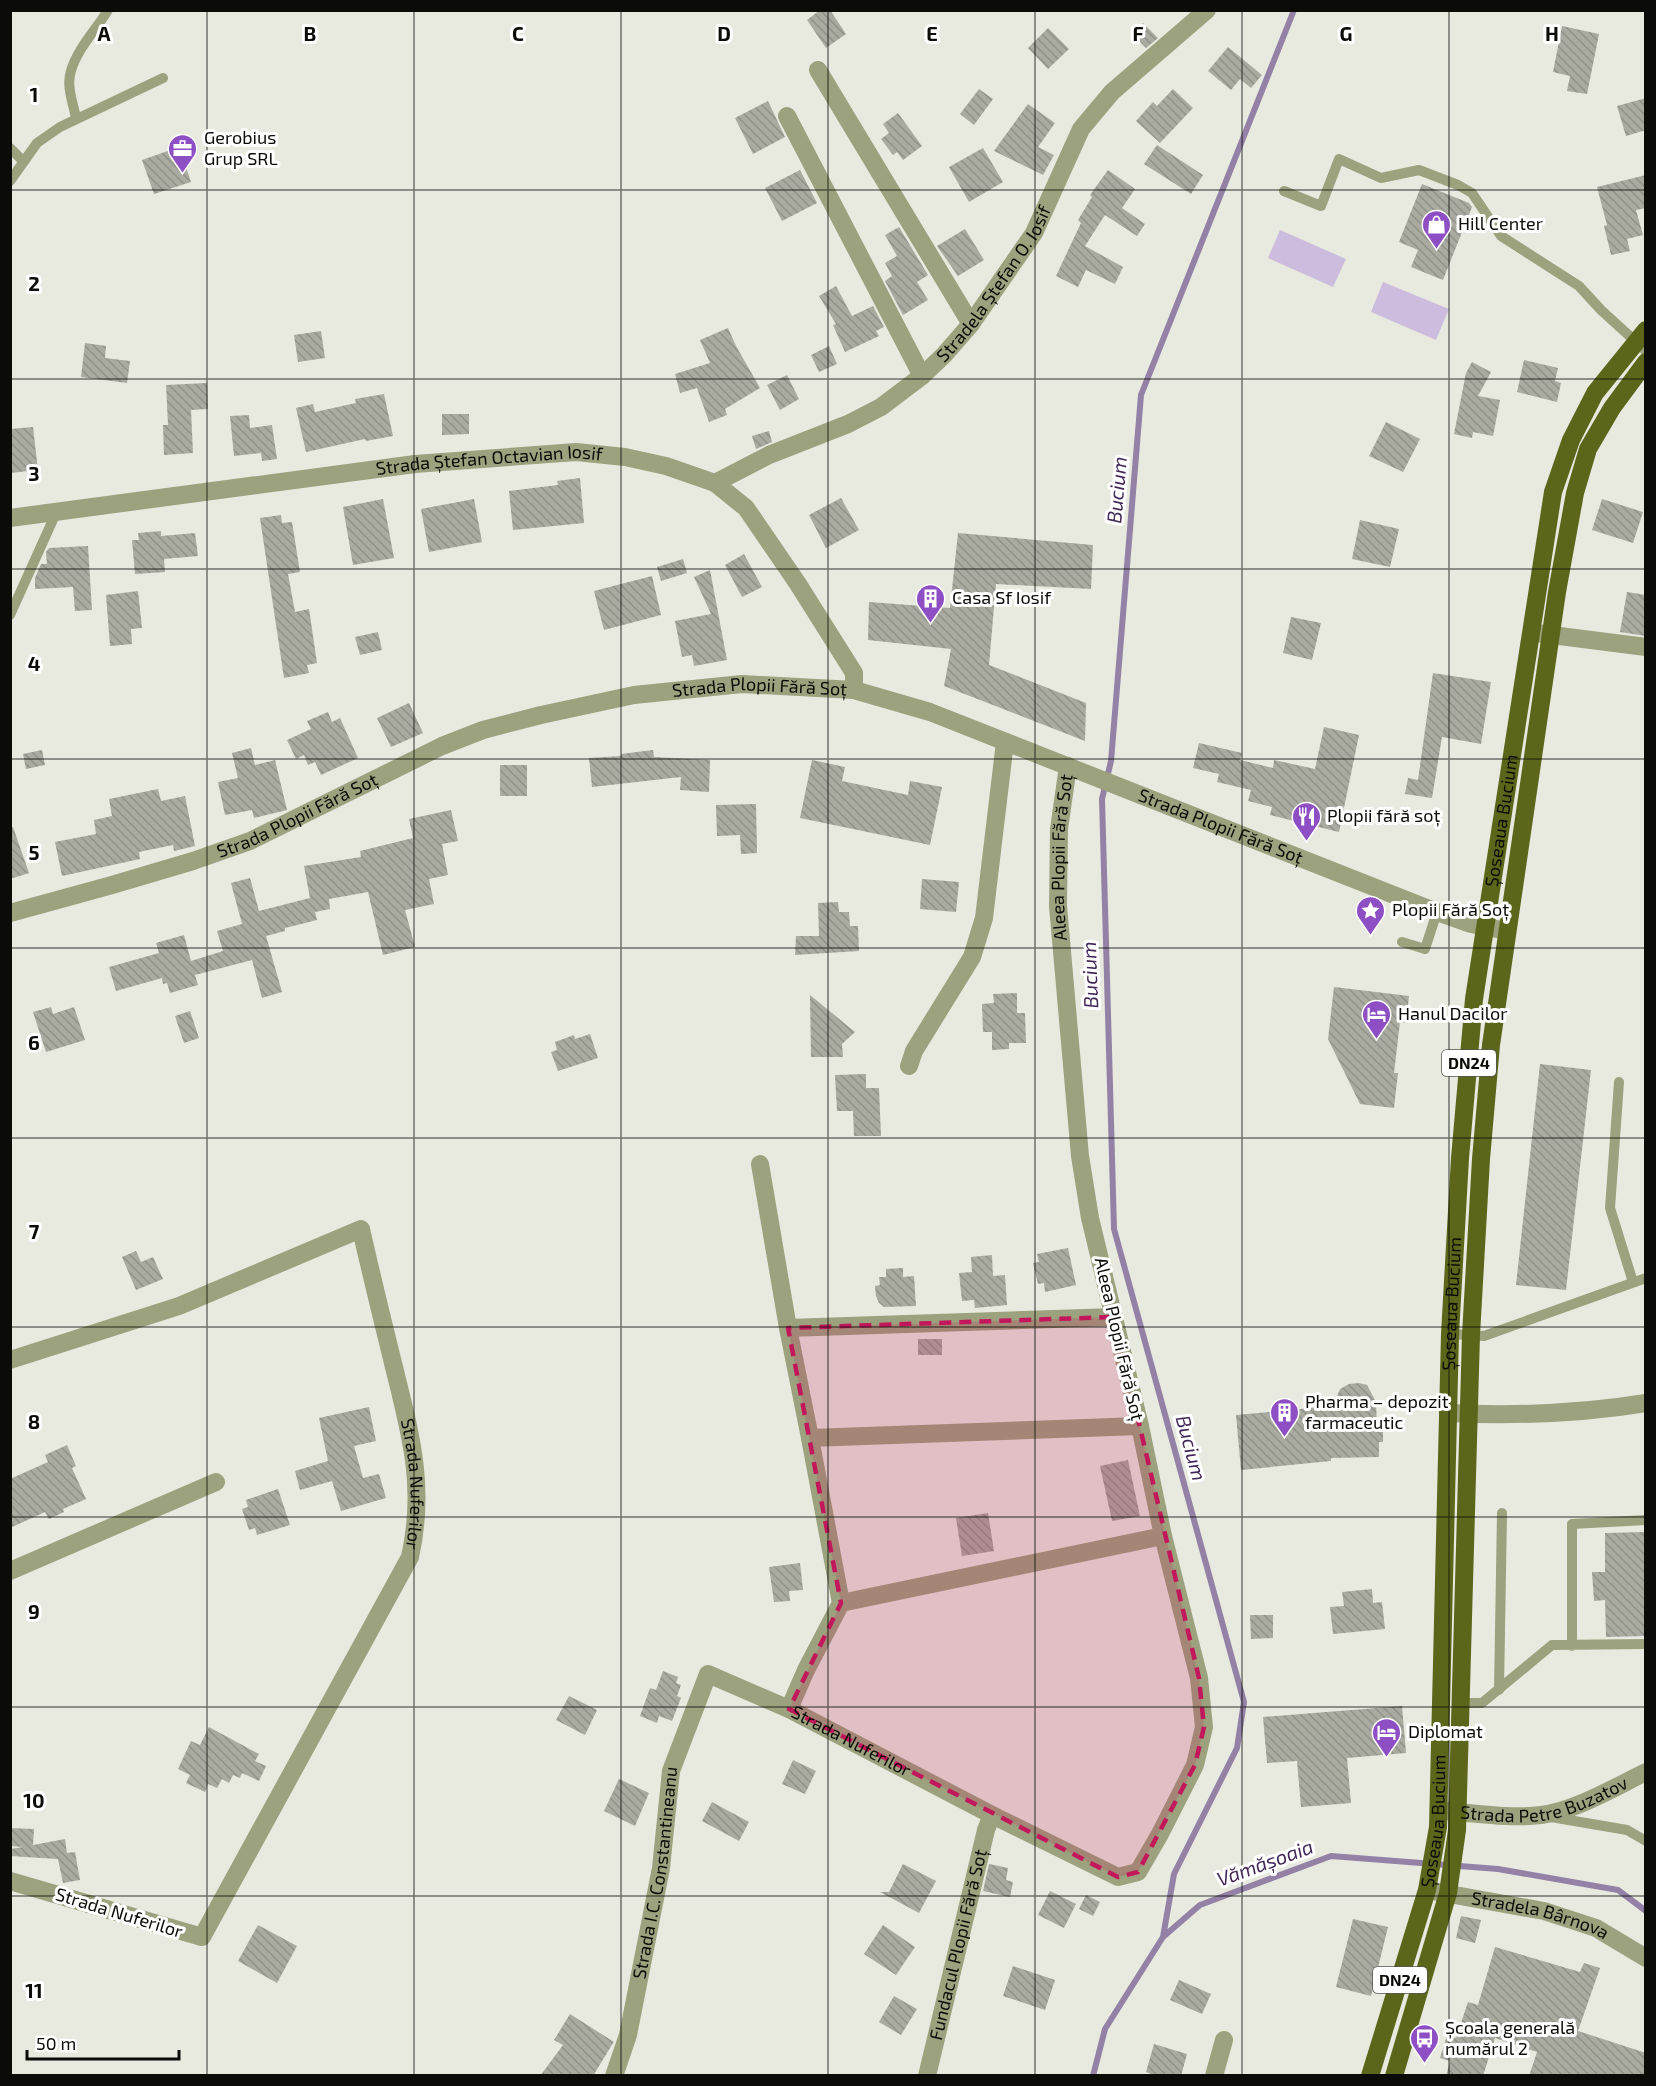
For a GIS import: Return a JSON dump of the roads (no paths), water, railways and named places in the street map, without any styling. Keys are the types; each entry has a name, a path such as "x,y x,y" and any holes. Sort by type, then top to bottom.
{"main road":[{"name":"Șoseaua Bucium","path":"1370,2076 1428,1887 1439,1819 1450,1334 1460,1158 1474,999 1531,632 1553,492 1571,440 1595,393 1642,341"},
{"name":"Șoseaua Bucium","path":"1394,2076 1448,1890 1458,1821 1471,1335 1481,1159 1491,1045 1507,932 1551,635 1575,493 1588,450 1612,408 1646,362"}],"street":[{"name":"Stradela Ștefan O. Iosif","path":"715,483 769,455 856,420 881,407 944,355 971,324 1034,233 1081,129 1112,92 1207,10"},
{"path":"818,70 971,324"},
{"path":"788,116 922,375"},
{"name":"Strada Ștefan Octavian Iosif","path":"10,519 415,464 576,452 666,466 715,483 746,508 854,673 854,690"},
{"path":"1531,632 1646,647"},
{"name":"Strada Plopii Fără Soț","path":"10,913 132,879 250,841 442,746 483,730 634,695 742,684 854,690 930,712 1437,912 1471,924 1507,932"},
{"path":"909,1066 914,1051 972,957 984,918 1005,742"},
{"name":"Aleea Plopii Fără Soț","path":"1068,766 1059,829 1058,906 1080,1156 1090,1218 1140,1426 1163,1536 1199,1678 1203,1727 1195,1765 1155,1844 1138,1872 1118,1877"},
{"path":"760,1164 788,1328 841,1602 789,1709"},
{"name":"Strada Nuferilor","path":"10,1360 179,1306 361,1229 412,1444 417,1482 416,1529 410,1557 202,1937 10,1881"},
{"path":"788,1328 1114,1317"},
{"path":"1448,1413 1544,1415 1646,1403"},
{"path":"810,1438 1140,1426"},
{"path":"10,1571 216,1482"},
{"path":"841,1602 1163,1536"},
{"name":"Strada Nuferilor","path":"708,1674 789,1709 992,1815 1118,1877"},
{"name":"Strada I.C. Constantineanu","path":"614,2076 628,2035 661,1868 671,1770 708,1674"},
{"name":"Strada Petre Buzatov","path":"1439,1819 1458,1821 1476,1815 1542,1815 1571,1807 1646,1772"},
{"name":"Fundacul Plopii Fără Soț","path":"927,2076 986,1830 992,1815"},
{"name":"Stradela Bârnova","path":"1428,1887 1544,1911 1596,1928 1646,1958"},
{"path":"1214,2076 1224,2040"}],"lane":[{"path":"76,118 70,90 70,72 77,57 108,10"},
{"path":"10,181 37,143 76,118 163,78"},
{"path":"10,148 23,161"},
{"path":"1284,191 1321,206 1339,159 1381,178 1419,170 1458,185 1472,193 1501,236 1579,286 1642,341"},
{"path":"10,615 56,513"},
{"path":"1402,942 1425,949 1437,912"},
{"path":"1619,1082 1610,1209 1634,1282"},
{"path":"1450,1334 1484,1336 1646,1278"},
{"path":"1499,1690 1502,1513"},
{"path":"1572,1646 1572,1524 1646,1520"},
{"path":"1461,1703 1482,1703 1552,1645 1646,1644"},
{"path":"1542,1815 1627,1830 1646,1841"}],"waterway":[{"name":"Bucium","path":"1163,1937 1174,1874 1237,1748 1244,1702 1114,1229 1102,799 1111,761 1141,395 1294,10"},
{"name":"Vămășoaia","path":"1093,2076 1105,2029 1163,1937 1200,1905 1331,1856 1498,1869 1618,1890 1646,1911"}],"place":[{"name":"Gerobius Grup SRL","path":"183,174"},
{"name":"Hill Center","path":"1437,250"},
{"name":"Casa Sf Iosif","path":"931,624"},
{"name":"Plopii fără soț","path":"1306,842"},
{"name":"Plopii Fără Soț","path":"1371,936"},
{"name":"Hanul Dacilor","path":"1377,1040"},
{"name":"Pharma – depozit farmaceutic","path":"1284,1438"},
{"name":"Diplomat","path":"1387,1758"},
{"name":"Școala generală numărul 2","path":"1424,2064"}]}
